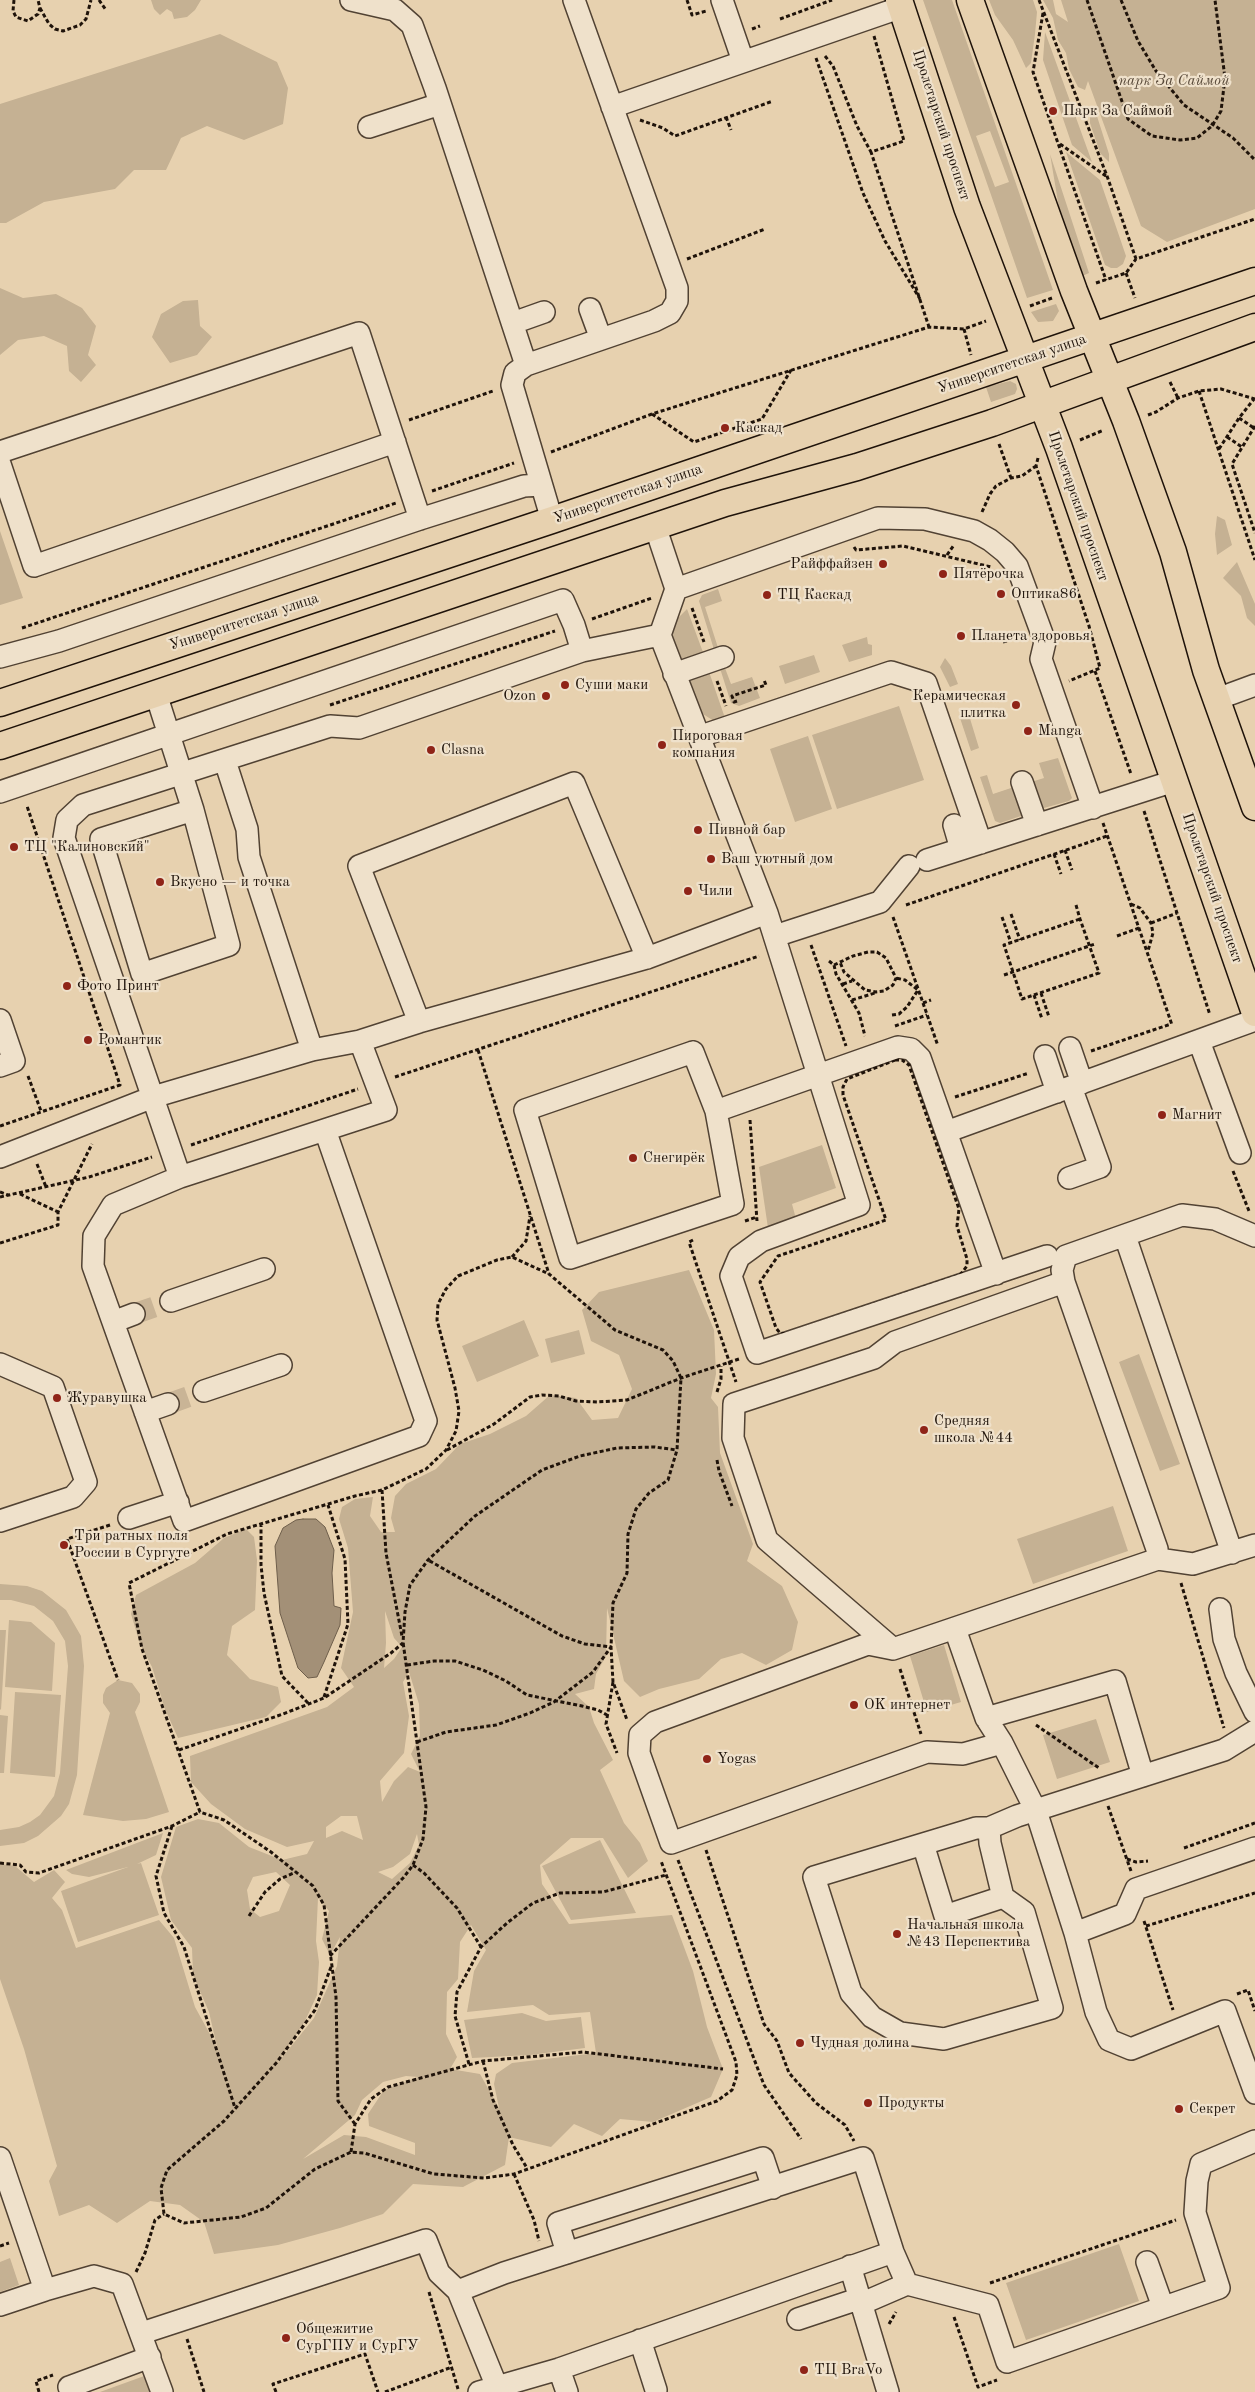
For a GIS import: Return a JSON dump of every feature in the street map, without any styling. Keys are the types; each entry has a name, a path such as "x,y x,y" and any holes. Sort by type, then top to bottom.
{"main road":[{"path":"970,0 1074,291 1173,552 1217,699 1255,807"},
{"name":"Пролетарский проспект","path":"900,3 967,207 1043,404 1255,1013"},
{"name":"Университетская улица","path":"0,702 552,520 1255,281"},
{"path":"0,746 725,503 857,467 1043,404 1255,328"}],"lane":[{"path":"351,0 395,10 412,25 526,365"},
{"path":"552,520 512,385 515,373 526,365 654,321 670,313 677,301 677,288 574,0"},
{"path":"612,107 869,17 900,3"},
{"path":"716,6 743,61"},
{"path":"369,127 440,104"},
{"path":"590,309 601,339"},
{"path":"512,323 544,312"},
{"path":"0,452 359,333 420,519"},
{"path":"0,464 34,566 393,434"},
{"path":"0,657 59,641 420,519 524,486 541,486"},
{"path":"676,589 878,518 925,519 974,532 1005,552 1017,566 1045,642 1041,659 1095,807"},
{"path":"655,526 676,589 660,635 674,674 701,736 767,913 859,1204 761,1241 738,1258 731,1276 757,1353 1047,1256"},
{"path":"0,792 563,600 574,625 582,651"},
{"path":"180,1178 64,838 67,820 83,806 330,726 359,728 582,651 660,635"},
{"path":"674,674 723,658"},
{"path":"701,736 891,672 926,683 971,846"},
{"path":"1217,699 1255,685"},
{"path":"156,694 193,810 229,945 142,974 101,839 193,810"},
{"path":"225,761 247,829 250,857 312,1050"},
{"path":"1022,782 1037,825"},
{"path":"774,936 880,902 918,863 1174,782"},
{"path":"419,1022 359,866 574,783 647,958"},
{"path":"954,826 971,846"},
{"path":"0,1157 30,1147 153,1097 312,1050 360,1041 419,1022 647,958 767,913"},
{"path":"0,1020 14,1062 0,1066"},
{"path":"946,1132 1255,1020"},
{"path":"1201,1040 1235,1158"},
{"path":"325,1130 426,1421 420,1436 184,1521 93,1266 94,1236 114,1205 180,1178 325,1130 386,1110 360,1041"},
{"path":"716,1111 818,1073 854,1068 898,1047 911,1049 920,1058 996,1274"},
{"path":"693,1052 716,1111 733,1204 570,1258 525,1110 693,1052"},
{"path":"1070,1087 1072,1053"},
{"path":"1047,1061 1070,1087 1100,1167 1069,1178"},
{"path":"1158,1559 1157,1549 1064,1282 1062,1270 1066,1256 1182,1215 1216,1219 1255,1236"},
{"path":"1125,1236 1232,1553"},
{"path":"171,1302 264,1269"},
{"path":"893,1649 767,1540 733,1438 734,1404 874,1358 895,1342 1064,1282"},
{"path":"113,1322 134,1314"},
{"path":"0,1364 53,1387 86,1482 73,1497 0,1521"},
{"path":"204,1391 281,1365"},
{"path":"145,1412 168,1404"},
{"path":"129,1518 178,1502"},
{"path":"1002,1744 963,1754 927,1752 700,1833 665,1850 639,1753 640,1734 655,1722 868,1644 893,1649 1158,1559 1193,1564 1255,1545"},
{"path":"1220,1609 1224,1639 1236,1673 1255,1712"},
{"path":"955,1629 986,1718 1002,1744 1036,1810 1075,1932 1096,2012 1109,2040 1131,2049 1225,2011 1255,2093"},
{"path":"986,1718 1115,1681 1143,1776"},
{"path":"989,1828 990,1843 1003,1897 1024,1912 1052,2008 944,2039 900,2033 872,2017 851,1993 814,1877 976,1828 989,1828 1036,1810 1224,1750 1255,1731"},
{"path":"923,1844 945,1916 1003,1897"},
{"path":"1075,1932 1125,1914 1136,1889 1255,1848"},
{"path":"798,2319 907,2284 988,2306 1007,2362 1219,2288 1196,2213 1196,2181 1201,2164 1255,2141"},
{"path":"0,2158 45,2290"},
{"path":"568,2253 558,2223 595,2211 763,2158 773,2188"},
{"path":"458,2291 543,2260 863,2158 893,2252 907,2284"},
{"path":"142,2333 426,2240 439,2273 458,2291 492,2390 559,2369 893,2252"},
{"path":"1147,2262 1162,2307"},
{"path":"850,2266 862,2300 888,2392"},
{"path":"0,2305 94,2276 122,2284 142,2333 162,2392"},
{"path":"640,2340 656,2390"},
{"path":"71,2392 69,2387 150,2357"},
{"path":"559,2369 567,2392"}],"path":[{"path":"14,0 13,11 22,20 34,19 40,8 40,1"},
{"path":"40,8 49,24 55,29 71,29 80,26 86,19 89,14 91,0"},
{"path":"99,0 106,10"},
{"path":"687,0 692,15 716,6"},
{"path":"780,19 832,0"},
{"path":"1038,0 1107,176 1136,259"},
{"path":"1087,0 1128,118 1152,136 1180,140 1197,138 1212,126 1221,111 1225,78 1215,0"},
{"path":"1121,0 1138,41 1156,72 1184,105 1212,126 1233,138 1255,160"},
{"path":"1043,13 1033,72 1106,280"},
{"path":"869,17 904,141 871,152"},
{"path":"751,29 760,26"},
{"path":"810,38 833,66 857,126 871,152 924,305 929,327"},
{"path":"810,38 863,193 885,241 924,305"},
{"path":"675,136 773,101"},
{"path":"726,117 731,130"},
{"path":"1059,143 1107,176"},
{"path":"17,629 533,457 652,414 929,327 964,328 1126,273 1136,259 1255,219"},
{"path":"714,249 765,229"},
{"path":"652,414 694,442 762,419 791,370"},
{"path":"393,434 512,385"},
{"path":"1199,391 1255,560"},
{"path":"1219,450 1239,418 1254,400"},
{"path":"1239,418 1254,427 1232,464 1255,533"},
{"path":"1227,437 1242,447"},
{"path":"999,443 1011,478"},
{"path":"982,513 990,494 996,486 1011,478 1022,476 1036,466 1088,626 1100,668 1095,672 1138,793 1177,913 1201,1040"},
{"path":"947,555 994,568"},
{"path":"328,706 574,625 676,589"},
{"path":"1003,642 1011,640"},
{"path":"742,699 734,702 732,696 766,685 764,680"},
{"path":"18,809 36,803"},
{"path":"0,1243 58,1225 58,1212 120,1085 27,806"},
{"path":"1095,807 1131,904 1171,1024 1201,1040"},
{"path":"900,907 1107,836"},
{"path":"1065,850 1072,870"},
{"path":"1054,854 1061,874"},
{"path":"1131,904 1140,908 1152,924 1152,943 1147,952"},
{"path":"1076,905 1099,973 1022,999 1004,946 1080,919"},
{"path":"890,910 940,1054"},
{"path":"1152,924 1177,913"},
{"path":"1012,914 1020,940"},
{"path":"1002,917 1011,943"},
{"path":"805,926 854,1068"},
{"path":"1117,936 1139,928"},
{"path":"1004,975 1095,944"},
{"path":"834,965 861,954 877,952 886,958 896,978 893,985 852,1000"},
{"path":"829,961 834,965 836,974 859,1013 865,1036"},
{"path":"840,962 844,972 852,981 865,990 876,992"},
{"path":"896,978 905,980 918,990"},
{"path":"843,984 852,981"},
{"path":"892,1015 899,1014 907,1007 918,990"},
{"path":"1041,993 1049,1017"},
{"path":"1034,995 1042,1019"},
{"path":"923,1003 931,1000"},
{"path":"1072,1053 1171,1024"},
{"path":"478,1050 549,1274"},
{"path":"952,1089 955,1098 1047,1061"},
{"path":"0,1126 120,1085"},
{"path":"30,1147 46,1187"},
{"path":"1235,1158 1251,1216"},
{"path":"0,1192 9,1195"},
{"path":"20,1194 58,1212"},
{"path":"512,1257 526,1241 530,1213"},
{"path":"446,1450 456,1431 459,1411 455,1388 440,1336 437,1320 438,1304 446,1289 458,1276 497,1260 512,1257 549,1274 615,1330 663,1350 673,1361 681,1378 677,1450 668,1480 649,1493 636,1509 628,1534 627,1573 613,1603 611,1647 613,1682 606,1714 606,1724 620,1760"},
{"path":"200,1812 142,1649 129,1583 227,1534 382,1490 426,1469 446,1450 494,1424 530,1397 542,1395 559,1396 576,1401 597,1402 627,1400 681,1378 757,1353"},
{"path":"729,1363 734,1376"},
{"path":"179,1750 324,1698 369,1669 403,1643 405,1612 410,1585 428,1560 475,1516 542,1470 580,1456 617,1448 655,1447 677,1450"},
{"path":"330,1956 384,1900 413,1865 422,1839 426,1807 407,1665 386,1553 382,1490"},
{"path":"324,1698 348,1624 345,1559 328,1504"},
{"path":"118,1680 67,1540 129,1518"},
{"path":"261,1523 261,1565 264,1593 282,1676 309,1704"},
{"path":"428,1560 562,1636 585,1644 611,1647"},
{"path":"416,1742 446,1732 496,1725 554,1702 593,1672 611,1647"},
{"path":"893,1649 927,1752"},
{"path":"407,1665 434,1661 455,1661 483,1670 506,1681 527,1695 554,1702 582,1706 606,1714"},
{"path":"613,1682 624,1714"},
{"path":"1014,1710 1102,1770"},
{"path":"0,1864 20,1865 26,1872 39,1873 172,1826 200,1812 224,1820 296,1872 313,1886 324,1905 338,2022 338,2101 355,2124"},
{"path":"1183,1849 1255,1823"},
{"path":"172,1826 156,1876 164,1913 184,1947 235,2108"},
{"path":"700,1833 764,2024 777,2041 789,2073 816,2103 846,2125 863,2158"},
{"path":"164,2214 184,2223 241,2217 266,2208 315,2169 351,2152 373,2155 434,2174 484,2178 514,2174 716,2101 732,2090 737,2075 736,2062 666,1875 665,1850"},
{"path":"665,1850 764,2085 801,2139"},
{"path":"1126,1858 1136,1862 1146,1862 1156,1858"},
{"path":"413,1865 424,1873 457,1908 481,1947"},
{"path":"249,1916 265,1892 280,1879 296,1872"},
{"path":"469,2064 455,2016 458,1992 481,1947 507,1923 533,1903 560,1893 603,1892 666,1875"},
{"path":"1146,1926 1255,1893"},
{"path":"164,2214 161,2188 167,2170 224,2121 252,2092 296,2038 315,2010 331,1967"},
{"path":"351,2152 355,2124 371,2100 388,2087 469,2064 483,2061 583,2052 723,2069"},
{"path":"483,2061 492,2100 513,2145 527,2168"},
{"path":"514,2174 534,2220 543,2260"},
{"path":"955,2296 1196,2213"},
{"path":"122,2284 138,2270 155,2220 164,2214"},
{"path":"426,2283 459,2392"},
{"path":"185,2332 204,2392"},
{"path":"276,2392 273,2384 365,2354 378,2392"},
{"path":"385,2392 452,2367"}],"green space":[{"path":"151,0 201,0 195,10 187,17 174,19 172,12 167,9 160,15 154,9"},
{"path":"923,0 952,0 1053,290 1027,298","holes":["990,131 1009,182 995,187 976,136"]},
{"path":"989,0 1033,0 1037,12 1035,34 1031,63 1026,68 1013,40 995,15"},
{"name":"парк За Саймой","path":"1043,0 1053,0 1056,14 1068,22 1061,0 1255,0 1255,209 1167,242 1141,226 1088,81 1085,90 1078,87 1069,69 1066,53 1058,40 1053,18"},
{"path":"1045,32 1092,162 1072,145 1043,60"},
{"path":"220,34 277,62 288,88 283,124 244,140 207,126 181,138 166,170 134,170 115,189 44,202 6,223 0,223 0,104"},
{"path":"1090,112 1096,113 1109,154 1109,162 1100,153 1090,123"},
{"path":"1066,152 1100,180 1126,256 1123,264 1117,268 1105,265"},
{"path":"1050,154 1089,273 1080,277 1059,208"},
{"path":"0,288 23,298 56,294 82,308 96,326 88,355 96,365 81,382 69,371 67,346 44,336 18,340 0,355"},
{"path":"198,300 200,326 212,337 197,355 170,363 152,337 161,314 183,301"},
{"path":"1056,304 1059,311 1053,321 1038,322 1031,312"},
{"path":"1010,381 1016,384 1015,394 991,402 986,387"},
{"path":"1217,516 1225,520 1232,545 1217,555 1215,534"},
{"path":"0,531 23,598 0,605"},
{"path":"1237,562 1255,604 1255,626 1247,618 1241,596 1223,578"},
{"path":"718,589 722,601 705,607 720,654 716,656 699,601 702,595"},
{"path":"687,609 704,655 680,662 673,641 673,631 676,620"},
{"path":"867,637 868,644 872,645 872,655 849,662 842,645"},
{"path":"814,655 820,672 785,684 779,666"},
{"path":"945,658 951,666 958,684 950,687 940,667"},
{"path":"722,660 731,684 752,677 760,698 739,706 731,703 718,662"},
{"path":"707,666 725,718 714,721 695,709 685,675"},
{"path":"899,706 924,780 837,809 812,735"},
{"path":"968,712 979,748 971,751 959,715"},
{"path":"808,736 832,809 795,822 770,749"},
{"path":"1058,758 1072,798 1069,801 1044,808 1035,803 1028,783 1044,778 1039,763"},
{"path":"987,775 993,794 1020,785 1030,813 1000,823 995,821 980,777"},
{"path":"822,1145 836,1188 792,1204 796,1219 768,1228 759,1167"},
{"path":"689,1270 714,1330 716,1374 711,1398 718,1407 720,1453 753,1544 747,1561 782,1586 798,1622 792,1650 766,1665 742,1653 721,1659 699,1679 659,1689 640,1697 624,1681 607,1608 606,1656 596,1674 594,1689 575,1694 589,1707 594,1723 613,1760 600,1770 624,1823 640,1843 648,1861 628,1878 603,1838 571,1838 540,1865 542,1884 569,1924 672,1915 693,1971 707,2027 723,2069 711,2097 653,2122 620,2119 602,2136 574,2124 551,2147 509,2137 505,2165 463,2187 413,2184 383,2214 278,2245 214,2254 204,2222 180,2205 150,2201 117,2223 89,2205 59,2216 49,2181 57,2166 24,2049 0,1979 0,1864 15,1866 34,1882 54,1870 65,1882 52,1898 62,1910 76,1948 159,1920 174,1938 195,2007 217,2047 209,2012 193,1975 192,1948 171,1920 161,1877 176,1827 198,1819 219,1823 249,1847 282,1860 307,1854 314,1841 287,1847 245,1829 211,1804 191,1782 190,1756 327,1707 354,1687 341,1668 353,1612 348,1548 339,1519 342,1507 355,1499 373,1497 370,1516 381,1532 395,1532 391,1518 395,1496 406,1484 436,1469 460,1444 490,1434 526,1416 550,1395 576,1398 592,1420 618,1418 632,1389 619,1355 591,1341 582,1310 599,1292","holes":["385,1611 394,1638 402,1647 394,1659 384,1668 386,1643","409,1672 419,1704 420,1736 411,1754 420,1772 408,1767 394,1781 382,1802 380,1781 404,1753 409,1716 403,1682","341,1816 357,1816 363,1840 342,1831 326,1838 326,1827","417,1834 419,1845 410,1863 392,1879 378,1872 393,1867 410,1854","276,1872 290,1885 279,1911 260,1917 250,1909 247,1890 253,1877","318,1898 329,1911 322,1939 330,1955 340,1937 337,1966 314,2018 276,2065 305,2021 317,1995 319,1962 316,1941","471,1925 486,1950 474,1971 467,2012 533,2005 549,2015 590,2012 596,2053 512,2063 496,2074 494,2084 499,2108 480,2074 450,2069 457,2057 446,2034 447,1992 458,1979 460,1942","406,2076 418,2077 384,2090 368,2114 369,2126 415,2143 415,2155 366,2137 344,2135 303,2159 355,2115 362,2100 383,2082"]},
{"path":"524,1320 539,1356 477,1382 462,1346"},
{"path":"579,1330 585,1354 551,1363 545,1339"},
{"path":"1139,1354 1180,1464 1160,1471 1119,1362"},
{"path":"1113,1506 1128,1551 1033,1584 1017,1539"},
{"path":"246,1529 254,1537 257,1560 255,1610 232,1626 227,1655 250,1679 278,1687 281,1702 266,1717 178,1738 165,1709 152,1667 140,1644 131,1614 136,1595 195,1563 224,1538"},
{"path":"0,1584 27,1586 42,1591 66,1610 81,1636 84,1666 77,1775 69,1804 61,1816 38,1836 24,1843 0,1846 0,1830 19,1827 30,1822 40,1815 54,1796 60,1773 68,1666 65,1641 53,1621 34,1606 11,1600 0,1600"},
{"path":"9,1620 31,1622 55,1643 52,1691 5,1687"},
{"path":"0,1630 6,1630 1,1710 0,1709"},
{"path":"944,1645 961,1702 927,1712 910,1656"},
{"path":"118,1680 132,1683 140,1694 140,1702 135,1712 169,1812 146,1819 123,1821 83,1815 110,1713 103,1703 103,1695 106,1688"},
{"path":"15,1692 61,1695 55,1777 10,1773"},
{"path":"0,1715 8,1716 4,1773 0,1773"},
{"path":"1096,1719 1110,1762 1057,1779 1043,1735"},
{"path":"163,1833 156,1855 137,1864 141,1863 159,1915 78,1942 61,1891 128,1867 89,1877 72,1874 66,1870"},
{"path":"600,1840 636,1913 571,1920 542,1866"},
{"path":"522,2013 546,2021 581,2017 585,2048 530,2055 472,2058 464,2020"},
{"path":"1119,2244 1139,2301 1026,2340 1006,2283"},
{"path":"10,2258 19,2285 0,2292 0,2262"},
{"path":"147,2375 154,2392 100,2392"}],"shaded area":[{"path":"316,1519 325,1527 334,1550 332,1573 334,1606 341,1608 340,1625 317,1677 308,1678 298,1668 280,1613 275,1546 283,1528 296,1520"}],"tunnel":[{"path":"134,1314 171,1301"},
{"path":"168,1404 204,1391"}],"place":[{"name":"Парк За Саймой","path":"1053,111"},
{"name":"Каскад","path":"725,428"},
{"name":"Райффайзен","path":"883,564"},
{"name":"Пятёрочка","path":"943,574"},
{"name":"Оптика86","path":"1001,594"},
{"name":"ТЦ Каскад","path":"767,595"},
{"name":"Планета здоровья","path":"961,636"},
{"name":"Суши маки","path":"565,685"},
{"name":"Ozon","path":"546,696"},
{"name":"Керамическая плитка","path":"1016,705"},
{"name":"Manga","path":"1028,731"},
{"name":"Пироговая компания","path":"662,745"},
{"name":"Clasna","path":"431,750"},
{"name":"Пивной бар","path":"698,830"},
{"name":"ТЦ \"Калиновский\"","path":"14,847"},
{"name":"Ваш уютный дом","path":"711,859"},
{"name":"Вкусно — и точка","path":"160,882"},
{"name":"Чили","path":"688,891"},
{"name":"Фото Принт","path":"67,986"},
{"name":"Романтик","path":"88,1040"},
{"name":"Магнит","path":"1162,1115"},
{"name":"Снегирёк","path":"633,1158"},
{"name":"Журавушка","path":"57,1398"},
{"name":"Средняя школа №44","path":"924,1430"},
{"name":"Три ратных поля России в Сургуте","path":"64,1545"},
{"name":"OK интернет","path":"854,1705"},
{"name":"Yogas","path":"707,1759"},
{"name":"Начальная школа №43 Перспектива","path":"897,1934"},
{"name":"Чудная долина","path":"800,2043"},
{"name":"Продукты","path":"868,2103"},
{"name":"Секрет","path":"1179,2109"},
{"name":"Общежитие СурГПУ и СурГУ","path":"286,2338"},
{"name":"ТЦ BraVo","path":"804,2370"}]}
